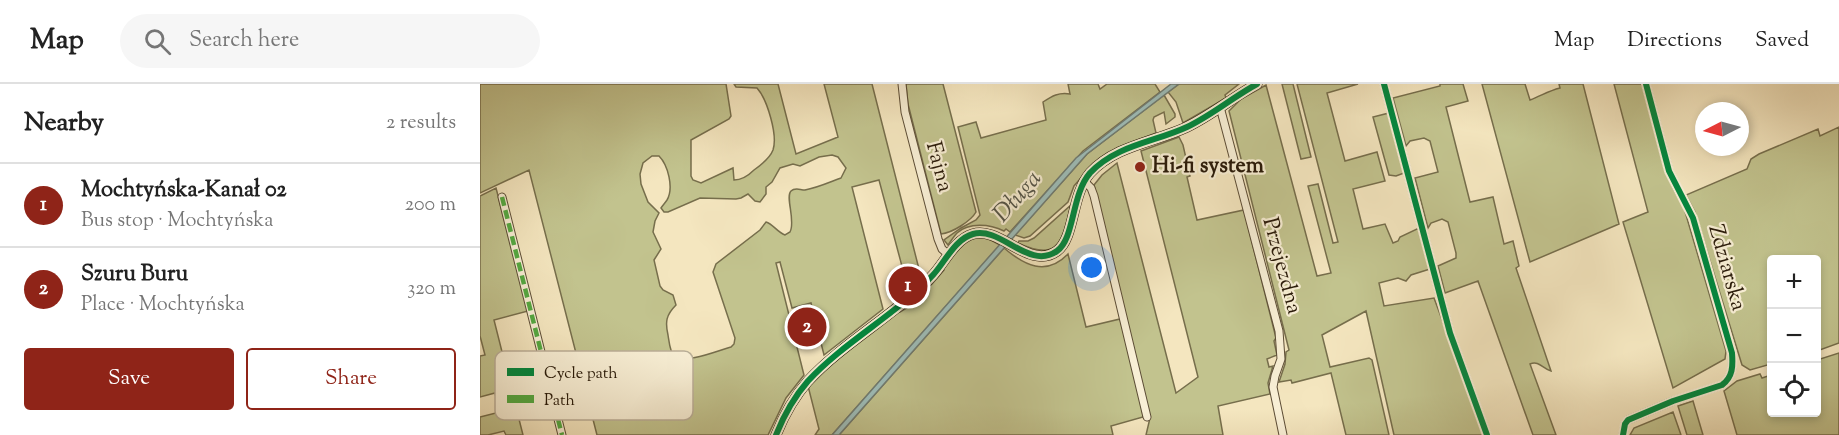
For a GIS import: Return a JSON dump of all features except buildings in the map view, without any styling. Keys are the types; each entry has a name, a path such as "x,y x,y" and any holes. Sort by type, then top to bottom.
{"street":[{"name":"Fajna","path":"902,84 905,112 938,239 942,249 949,255"},
{"path":"776,435 790,405 809,380 923,285 962,239 973,234 987,233 1040,256 1051,254 1066,241 1076,200 1084,181 1096,167 1118,153 1188,126 1257,84"},
{"path":"1384,84 1450,333 1487,435"},
{"name":"Zdziarska","path":"1623,435 1628,420 1673,401 1722,385 1732,373 1733,366 1732,353 1693,218 1669,171 1646,84"},
{"name":"Przejezdna","path":"1220,107 1279,331 1281,359 1273,387 1283,435"},
{"path":"1084,181 1094,195 1147,417"},
{"path":"502,197 541,351"},
{"path":"558,420 562,435"}],"green space":[{"path":"480,84 726,84 731,116 691,140 691,176 693,180 701,183 733,168 734,180 742,178 765,161 773,150 773,127 761,93 757,88 736,87 734,84 778,84 796,154 838,137 824,84 872,84 920,273 907,285 879,180 852,187 883,309 824,355 811,303 792,308 780,262 776,263 804,375 786,398 768,435 597,435 593,420 693,420 693,358 731,347 735,338 713,272 716,264 760,230 766,222 785,235 790,232 792,222 789,194 791,191 810,189 841,178 846,168 838,157 832,155 819,157 800,166 793,164 780,168 772,182 766,187 766,194 760,202 755,201 748,194 736,199 700,198 664,212 661,208 667,200 670,189 665,165 659,156 652,156 643,163 640,174 641,184 648,202 659,213 653,232 661,249 654,260 660,286 673,295 676,305 668,315 667,322 671,351 575,351 529,170 480,193"},
{"path":"906,84 943,84 976,212 966,223 941,234 908,104"},
{"path":"1068,84 1098,84 1100,89 1107,84 1155,84 1160,92 1083,151 1010,232 1006,229 1004,231 986,226 967,227 957,233 948,245 944,240 976,220 980,215 958,127 976,122 981,138 1046,120 1043,102 1056,95 1070,94"},
{"path":"1179,84 1239,84 1225,95 1226,98 1183,123 1176,102 1168,92"},
{"path":"1282,84 1293,84 1311,157 1301,159"},
{"path":"1297,84 1358,84 1327,93 1345,161 1377,152 1385,181 1353,189 1363,229 1385,224 1393,243 1419,228 1430,269 1411,275 1406,281 1398,278 1379,283 1384,306 1434,298 1485,435 1394,435 1366,311 1322,335 1330,367 1369,358 1372,360 1389,435 1346,435 1331,373 1292,383 1291,380 1279,382 1286,352 1289,350 1229,111 1241,99 1266,85 1317,276 1331,273 1308,186 1318,184 1333,243 1338,242"},
{"path":"1440,84 1463,84 1468,101 1446,107 1470,202 1493,197 1504,244 1513,241 1519,266 1516,268 1551,371 1538,364 1530,364 1556,435 1533,435 1478,281 1445,293 1438,266 1456,258 1448,222 1442,219 1431,223 1428,228 1415,178 1438,172 1430,141 1424,138 1410,141 1406,146 1393,98 1440,86"},
{"path":"1482,84 1525,84 1530,100 1560,88 1559,84 1583,84 1619,224 1530,262"},
{"path":"1614,84 1642,84 1667,174 1684,208 1726,351 1725,359 1673,388 1623,222 1648,212"},
{"path":"1164,95 1175,117 1166,124 1164,112 1154,117 1156,133 1117,148 1093,164 1074,186 1068,202 1030,236 1024,238 1015,235 1087,154"},
{"path":"1389,113 1404,173 1396,176 1389,175 1373,117"},
{"path":"1839,127 1839,343 1821,350 1821,255 1767,255 1767,365 1750,370 1742,365 1695,212 1686,195 1747,169 1751,159 1759,154 1818,129 1820,136"},
{"path":"1179,137 1190,176 1187,177 1197,220 1244,210 1276,338 1274,341 1277,355 1267,359 1269,367 1273,366 1268,383 1270,394 1218,406 1223,435 1146,435 1150,418 1094,185 1117,163 1176,393 1198,377 1141,151"},
{"path":"496,188 528,311 494,320 502,351 495,351 495,393 480,397 480,356 485,355 480,336 480,196"},
{"path":"1071,205 1065,229 1057,245 1043,251 1018,243 1034,238"},
{"path":"974,237 987,238 1000,245 832,435 815,435 819,429 808,386 898,310 900,312 910,306 909,304 944,270 943,267 963,244"},
{"path":"1004,248 1027,263 1043,267 1060,261 1068,254 1086,327 1120,319 1141,399 1143,417 1111,426 1113,435 839,435"},
{"path":"1839,353 1839,435 1737,435 1724,391 1737,381 1760,374 1762,378 1767,376 1767,417 1821,417 1821,359"},
{"path":"1693,401 1703,435 1687,435 1678,406"},
{"path":"1673,412 1681,435 1630,435 1634,428"},
{"path":"495,413 495,420 519,420 523,435 506,435 504,431 480,435 480,417"}],"water":[{"path":"1171,84 1179,84 1087,154 839,435 832,435 1076,158"}],"marked path":[{"path":"502,197 541,351"},
{"path":"558,420 562,435"}],"cycle path":[{"path":"776,435 790,406 808,381 838,353 919,289 961,241 973,234 984,233 1036,256 1046,256 1057,251 1067,236 1084,182 1100,164 1124,150 1187,127 1257,84"},
{"path":"1384,84 1450,333 1487,435"},
{"path":"1623,435 1628,420 1673,401 1722,385 1730,375 1732,367 1732,353 1693,218 1669,171 1646,84"}],"place":[{"name":"Hi-fi system","path":"1140,167"},
{"name":"Mochtyńska-Kanał 02","path":"908,286"},
{"name":"Szuru Buru","path":"807,327"}],"water label":[{"name":"Długa","path":"1018,197"}]}
